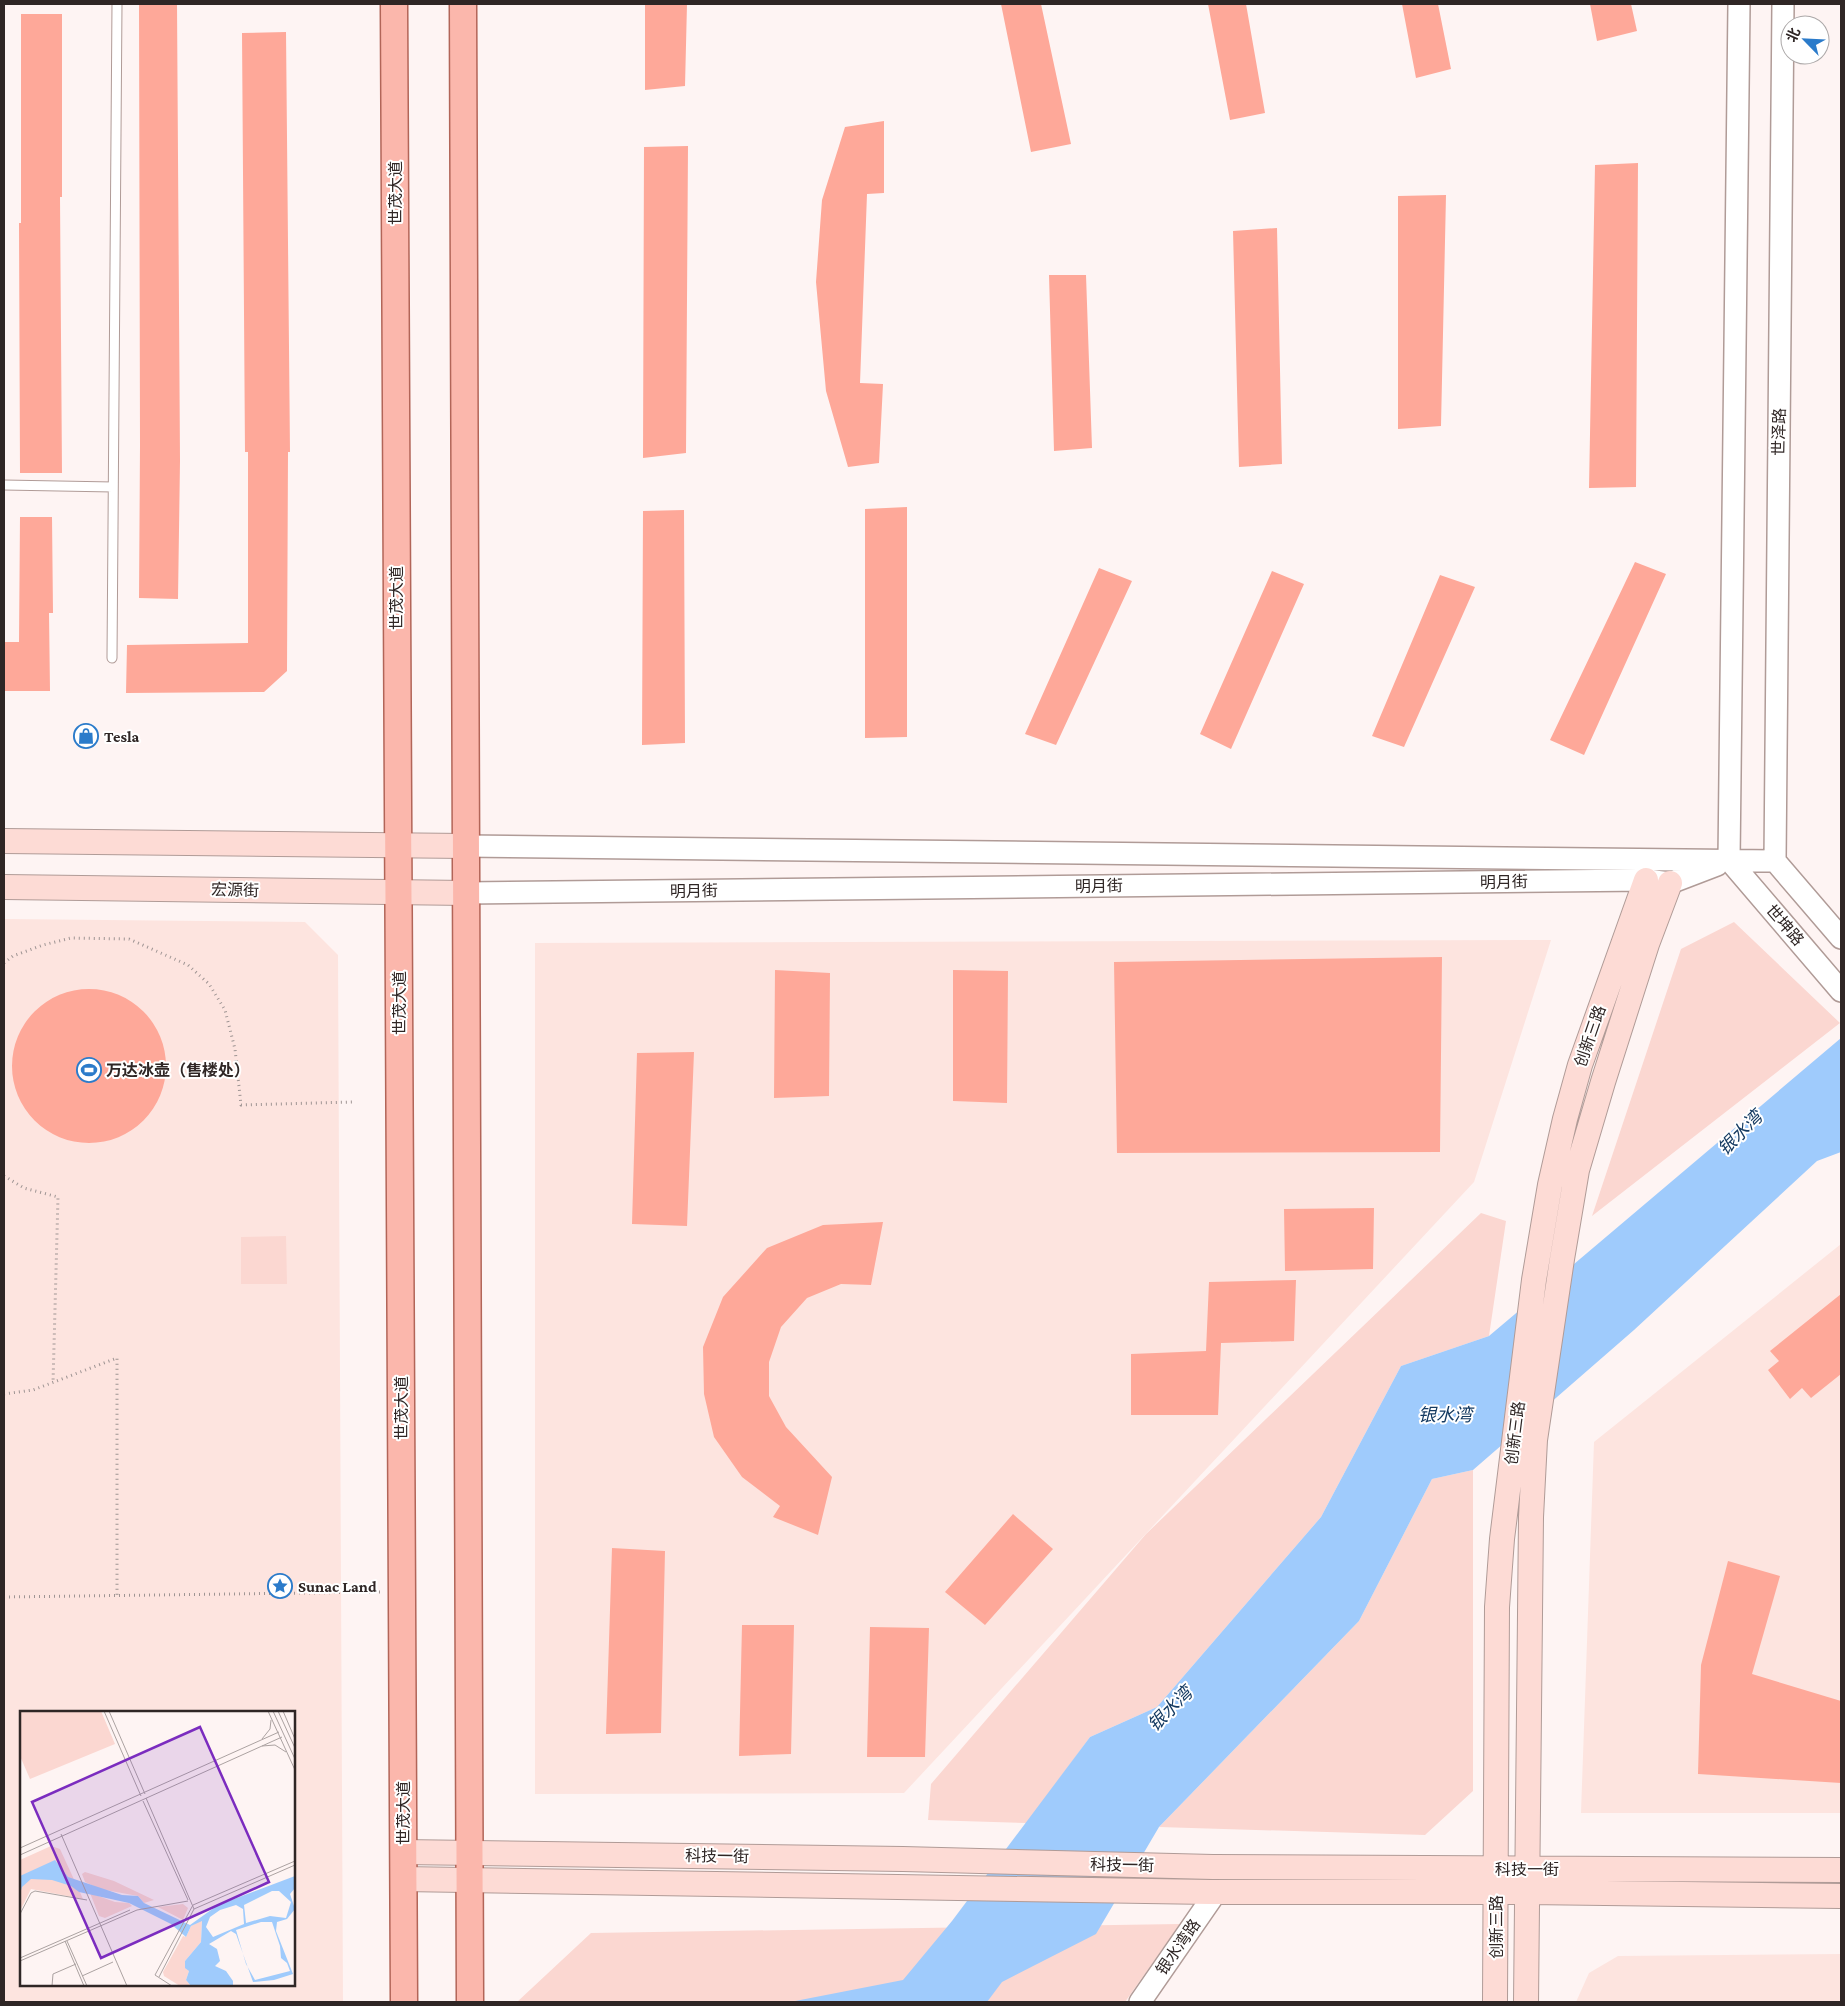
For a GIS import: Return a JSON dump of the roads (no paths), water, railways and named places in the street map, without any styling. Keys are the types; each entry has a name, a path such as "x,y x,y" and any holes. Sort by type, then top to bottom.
{"main road":[{"name":"世茂大道","path":"394,4 404,2002"},
{"path":"463,4 470,2002"},
{"path":"4,842 465,846"},
{"name":"创新三路","path":"1495,2002 1498,1607 1502,1539 1534,1280 1550,1185 1564,1119 1580,1064 1646,880"},
{"name":"创新三路","path":"1526,2002 1531,1517 1535,1440 1562,1259 1578,1170 1603,1082 1647,944 1670,883"},
{"name":"宏源街","path":"4,887 466,893"},
{"name":"科技一街","path":"403,1852 1213,1867 1841,1870"},
{"name":"科技一街","path":"403,1879 1213,1892 1528,1892 1841,1896"}],"street":[{"path":"1729,860 1739,4"},
{"name":"世泽路","path":"1775,861 1783,4"},
{"name":"明月街","path":"465,846 1775,861"},
{"name":"明月街","path":"466,893 1646,880 1670,883 1729,860"},
{"name":"世坤路","path":"1729,860 1838,986"},
{"path":"1775,861 1841,938"},
{"name":"银水湾路","path":"1140,2002 1213,1892"}],"lane":[{"path":"112,658 117,4"},
{"path":"4,486 113,487"}],"water":[{"name":"银水湾","path":"1841,1038 1841,1152 1817,1161 1634,1330 1473,1470 1432,1479 1359,1621 1159,1827 1096,1934 1002,1982 987,2002 790,2002 903,1980 952,1921 1090,1737 1157,1707 1321,1517 1401,1366 1489,1336"}],"place":[{"name":"Tesla","path":"86,736"},
{"name":"万达冰壶（售楼处）","path":"89,1070"},
{"name":"Sunac Land","path":"280,1586"}]}
